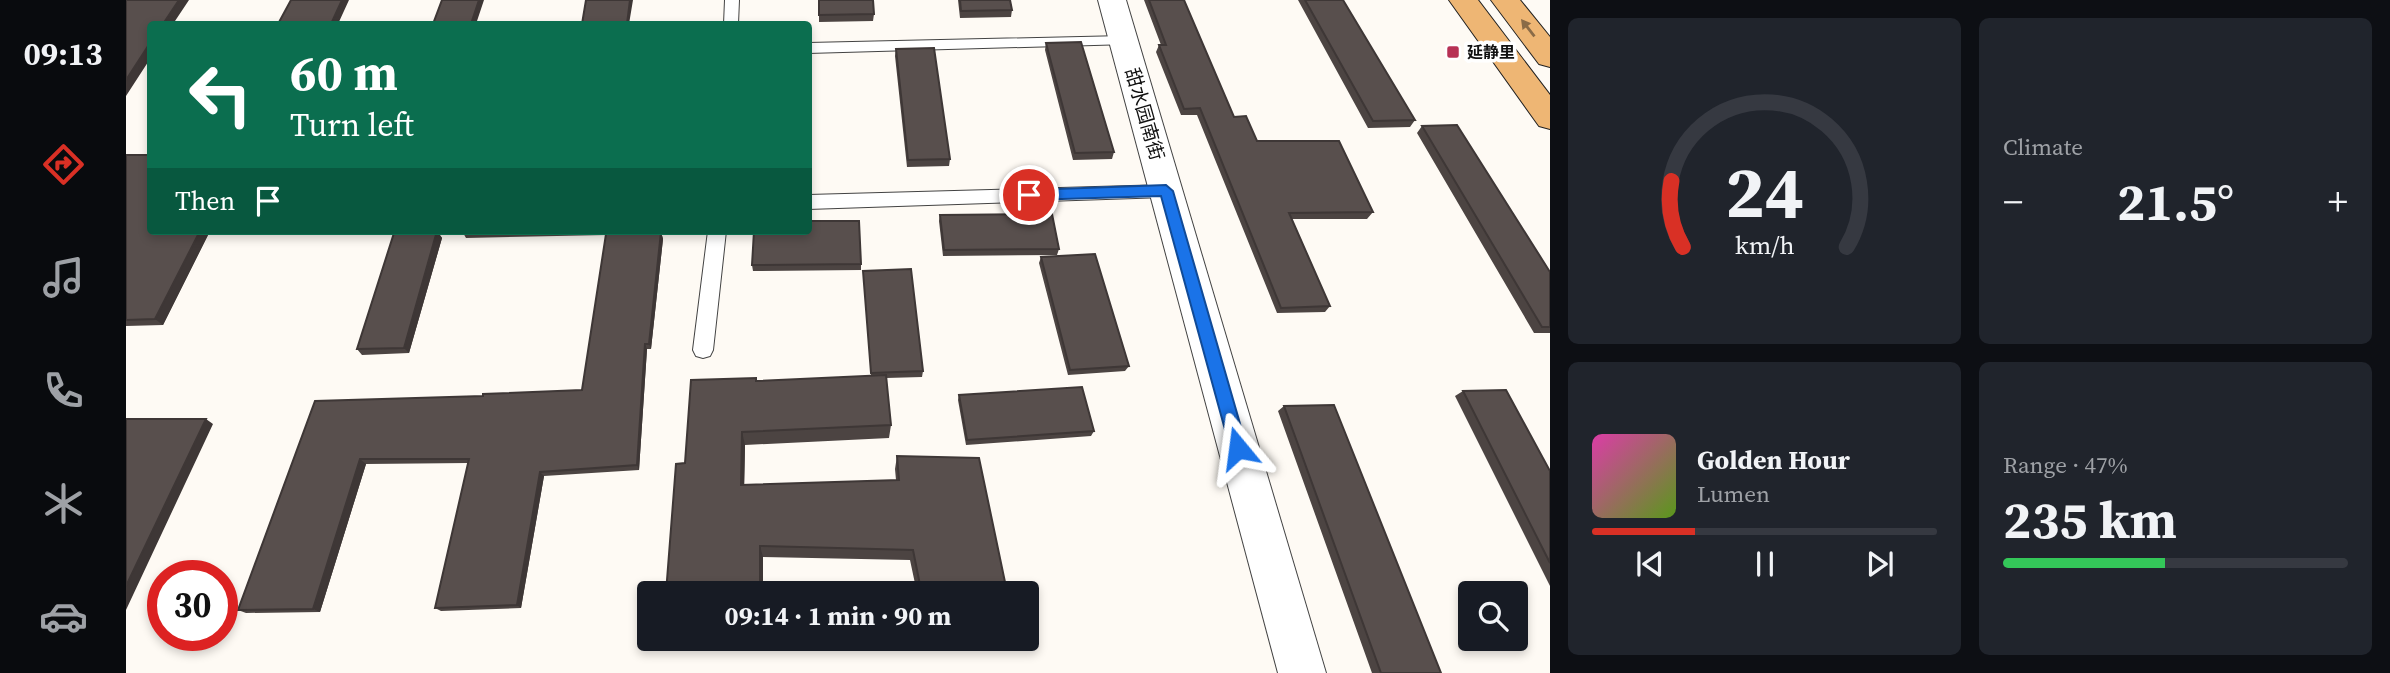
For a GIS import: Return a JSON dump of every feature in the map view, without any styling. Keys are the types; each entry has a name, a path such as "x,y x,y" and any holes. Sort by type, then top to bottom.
{"main road":[{"path":"1463,0 1550,118"},
{"path":"1505,0 1550,57"}],"street":[{"name":"甜水园南街","path":"1112,0 1302,673"}],"lane":[{"path":"731,21 732,0"},
{"path":"812,48 1124,41"},
{"path":"812,202 1166,191"},
{"path":"703,350 717,235"}],"building":[{"path":"126,0 179,0 165,21 147,21 147,48 126,80"},
{"path":"291,0 342,0 332,21 280,21"},
{"path":"442,0 479,0 472,21 434,21"},
{"path":"586,0 630,0 627,21 582,21"},
{"path":"819,0 873,0 874,14 819,15"},
{"path":"960,0 1010,0 1012,10 961,11"},
{"path":"1149,0 1184,0 1234,117 1246,116 1257,141 1339,141 1373,212 1289,213 1330,306 1281,308 1200,108 1184,109 1159,45 1166,45"},
{"path":"1305,0 1343,0 1415,120 1373,121"},
{"path":"1081,42 1114,152 1075,153 1046,43"},
{"path":"934,48 950,159 908,160 896,49"},
{"path":"1457,125 1550,272 1550,327 1542,327 1422,126"},
{"path":"126,155 147,155 147,235 198,235 155,319 126,320"},
{"path":"1052,214 1059,249 944,250 940,215"},
{"path":"812,221 859,221 861,264 752,265 754,235 812,235"},
{"path":"393,235 436,235 404,348 357,349"},
{"path":"606,235 661,235 649,344 645,344 637,465 540,472 517,605 435,608 469,459 360,459 313,609 238,610 315,401 582,390"},
{"path":"1095,254 1129,366 1070,370 1041,257"},
{"path":"911,269 923,371 871,373 863,271"},
{"path":"886,375 891,425 742,432 741,485 899,480 897,456 979,458 1005,581 919,581 913,550 760,546 760,581 667,581 676,464 685,463 691,380 756,378 756,381"},
{"path":"1082,387 1094,431 967,440 959,395"},
{"path":"1506,390 1550,471 1550,563 1463,391"},
{"path":"1334,405 1441,673 1381,673 1284,406"},
{"path":"126,419 206,419 126,586"}],"place":[{"name":"延静里","path":"1453,52"}],"route":[{"path":"1029,195 1166,191 1238,448"}]}
